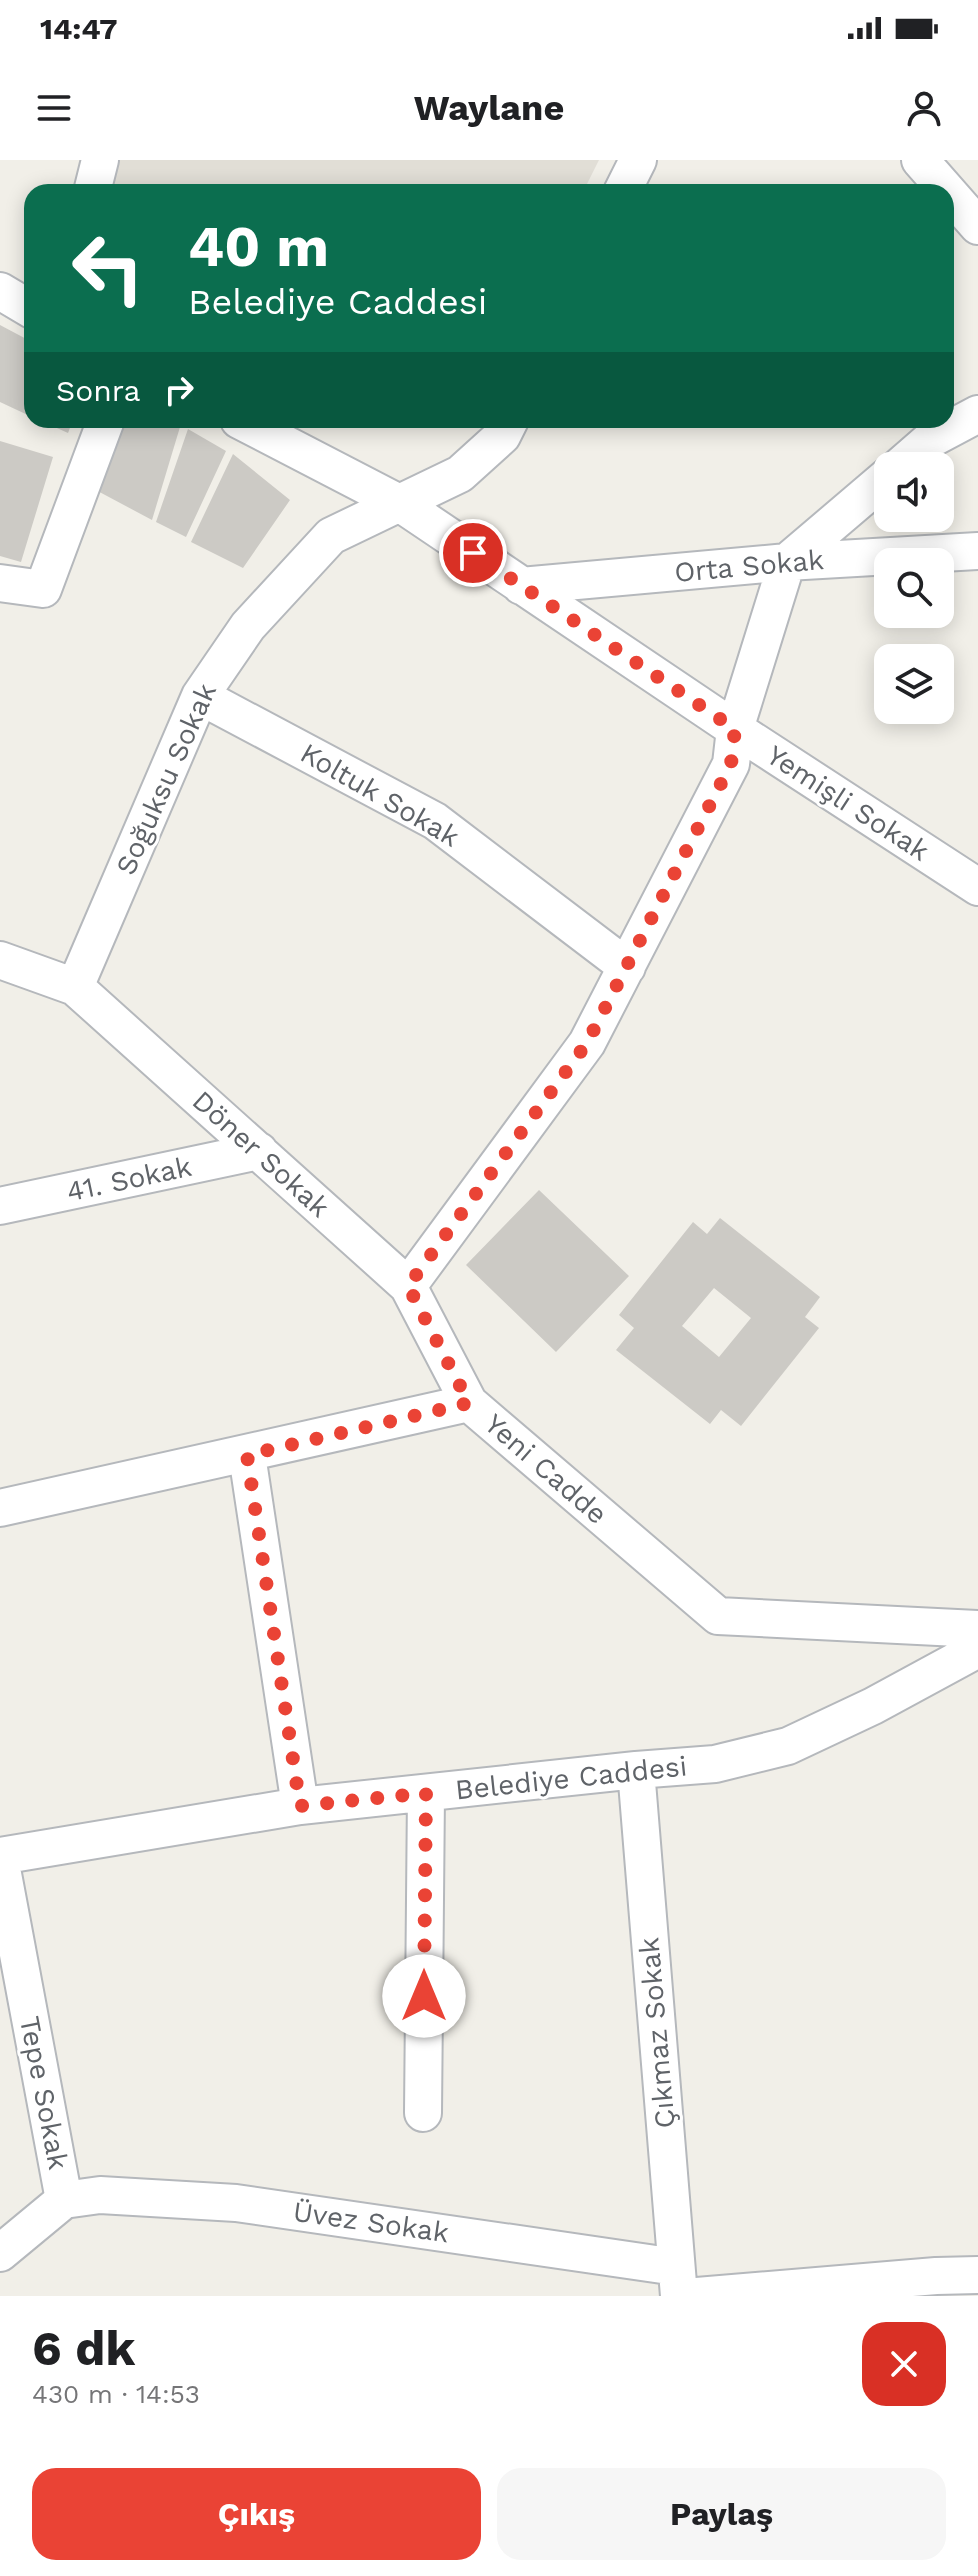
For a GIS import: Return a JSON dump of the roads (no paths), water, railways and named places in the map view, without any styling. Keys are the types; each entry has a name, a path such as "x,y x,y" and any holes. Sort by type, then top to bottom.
{"street":[{"path":"94,184 100,160"},
{"path":"626,184 638,160"},
{"path":"935,166 948,184"},
{"path":"954,193 978,226"},
{"path":"0,291 24,305"},
{"path":"954,427 978,414"},
{"path":"0,583 43,589 103,428"},
{"name":"Yemişli Sokak","path":"254,428 401,504 735,729 978,887"},
{"name":"Soğuksu Sokak","path":"75,987 200,696 248,626 331,536 460,474 502,436 506,428"},
{"path":"916,452 931,439 952,428"},
{"path":"408,1286 587,1043 627,967 731,764 735,729 787,562 874,488"},
{"name":"Orta Sokak","path":"521,586 787,562 978,551"},
{"name":"Koltuk Sokak","path":"200,696 435,821 627,967"},
{"name":"Döner Sokak","path":"0,960 75,987 408,1286 469,1403"},
{"name":"41. Sokak","path":"0,1206 259,1151"},
{"name":"Yeni Cadde","path":"0,1508 469,1403 718,1616 978,1629"},
{"path":"247,1455 300,1806"},
{"name":"Belediye Caddesi","path":"0,1857 300,1806 715,1764 788,1746 873,1706 978,1649"},
{"name":"Çıkmaz Sokak","path":"636,1770 677,2281"},
{"path":"423,2113 426,1793"},
{"name":"Tepe Sokak","path":"0,1857 64,2200 0,2253"},
{"name":"Üvez Sokak","path":"64,2200 100,2195 236,2203 677,2281"},
{"path":"697,2296 978,2275"}]}
